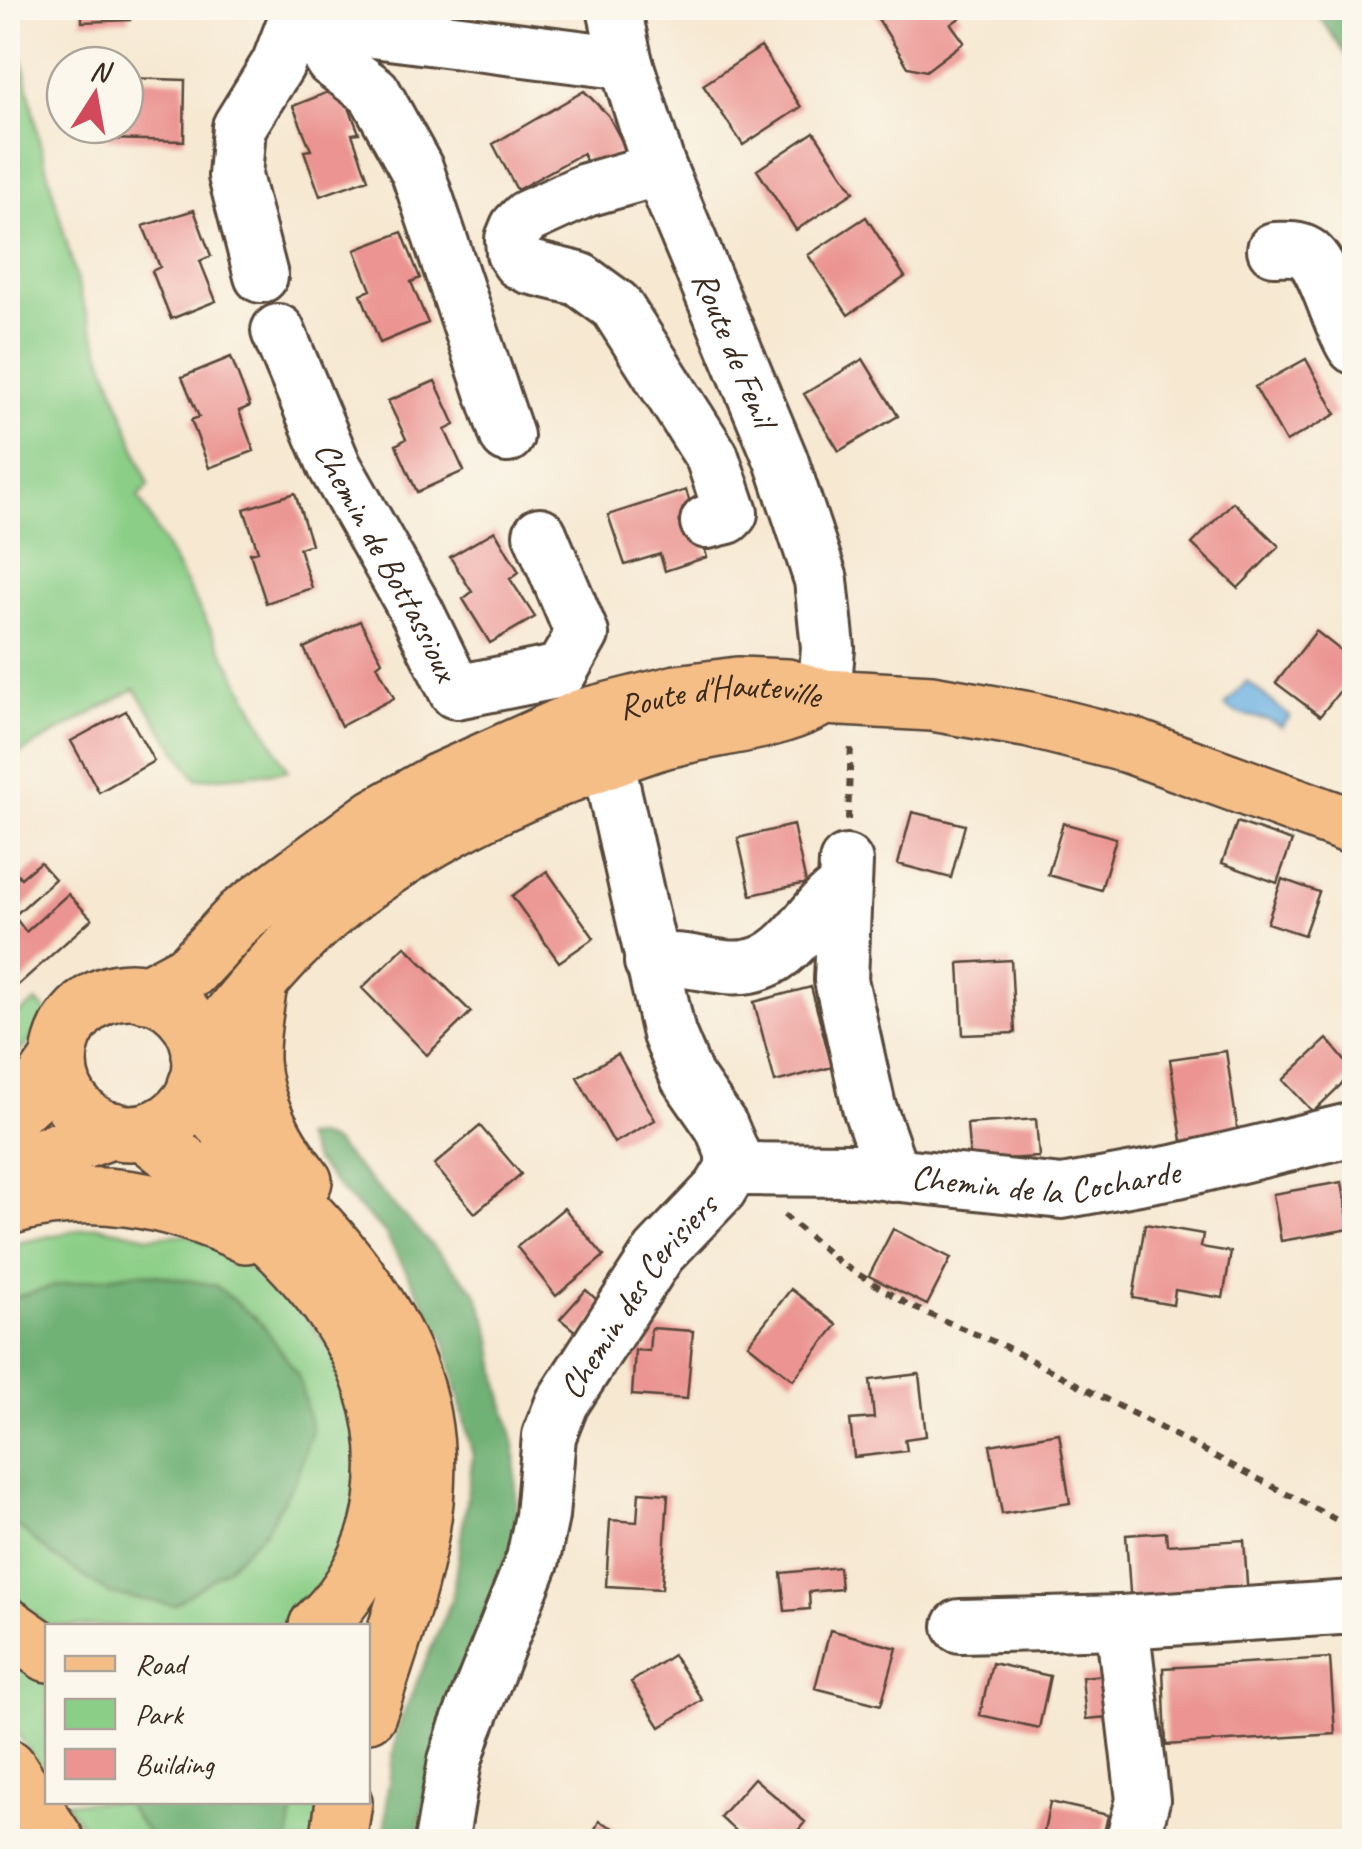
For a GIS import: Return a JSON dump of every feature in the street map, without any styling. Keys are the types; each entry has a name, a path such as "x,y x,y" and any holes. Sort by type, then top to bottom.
{"main road":[{"name":"Route d'Hauteville","path":"146,994 191,970 242,915 374,818 484,758 583,716 680,735 792,712 840,697"},
{"path":"840,697 932,703 1129,744 1354,827"},
{"name":"Route d'Hauteville","path":"198,1070 260,982 290,947 398,860 504,802 583,716"},
{"path":"260,982 252,1061 257,1089 277,1141 324,1212 315,1255"},
{"path":"8,1117 38,1089 59,1059 68,1028 90,1003 121,992 146,994 162,1000 183,1016 193,1030 198,1070 232,1138 315,1255 334,1309 374,1388 386,1442 385,1490 375,1537 354,1580 319,1624"},
{"path":"59,1059 70,1100 84,1116 129,1131 372,1294 399,1344 426,1433 428,1480 421,1541 370,1708"},
{"path":"8,1174 39,1157 171,1120 185,1107 198,1070"},
{"path":"8,1207 76,1194 147,1200 315,1255"},
{"path":"8,1626 45,1652"},
{"path":"8,1767 57,1842"},
{"path":"338,1842 344,1804"}],"street":[{"path":"298,8 350,28 626,63"},
{"path":"261,276 235,176 239,126 278,64 298,8"},
{"path":"298,8 332,61 374,92 417,170 507,436"},
{"name":"Route de Fenil","path":"614,8 626,63 660,169 782,460 821,580 828,648 840,697"},
{"path":"660,169 586,190 527,217 512,239 513,252 519,262 579,280 616,306 712,457 731,513 707,522"},
{"path":"1274,249 1306,253 1319,265 1331,302 1354,347"},
{"name":"Chemin de Bottassioux","path":"278,331 335,467 417,612 456,692 583,716"},
{"path":"540,534 582,634 583,716"},
{"name":"Chemin des Cerisiers","path":"442,1842 452,1776 465,1730 533,1558 542,1516 549,1436 562,1402 668,1241 720,1189 732,1169 732,1152 720,1126 698,1096 678,1056 583,716"},
{"path":"651,962 670,958 734,968 759,964 790,946 845,876"},
{"path":"845,876 841,980 869,1107 893,1175"},
{"name":"Chemin de la Cocharde","path":"732,1169 854,1170 1062,1192 1178,1171 1354,1129"},
{"path":"960,1626 1122,1622 1354,1608"},
{"path":"1122,1622 1142,1800 1132,1842"}],"path":[{"path":"840,697 845,876"},
{"path":"732,1169 840,1263 912,1307 1004,1346 1354,1529"}],"green space":[{"path":"8,8 16,8 18,39 39,140 82,300 149,486 138,496 288,771 196,779 135,689 8,760"},
{"path":"1313,8 1354,8 1354,66"},
{"path":"36,1002 55,1019 8,1062 8,1021"},
{"path":"316,1136 334,1143 476,1292 490,1329 515,1445 517,1533 447,1704 416,1841 385,1841 387,1793 398,1727 452,1599 473,1456 444,1338 383,1230 314,1160 303,1137"},
{"path":"97,1226 149,1237 188,1234 223,1250 288,1294 334,1354 364,1448 350,1538 327,1581 297,1614 283,1624 45,1624 8,1595 8,1245"},
{"path":"139,1272 215,1285 263,1325 298,1375 312,1430 296,1478 266,1530 226,1569 174,1605 110,1594 50,1554 8,1518 8,1299 63,1284"},
{"path":"8,1644 45,1670 45,1774 8,1719"},
{"path":"66,1804 330,1804 324,1842 92,1841"},
{"path":"125,1804 295,1804 288,1842 153,1841"}],"water":[{"path":"1247,681 1290,717 1281,727 1225,706"}],"building":[{"path":"82,8 129,8 130,20 82,22"},
{"path":"879,8 955,8 961,17 951,24 964,42 926,71 908,67 877,17"},
{"path":"761,47 801,107 743,145 703,85"},
{"path":"145,79 185,80 184,141 145,140"},
{"path":"341,87 359,133 352,134 368,179 320,196 304,151 311,150 293,106"},
{"path":"584,91 608,115 626,149 590,172 583,153 517,190 493,144"},
{"path":"814,132 854,192 796,230 757,170"},
{"path":"194,210 211,256 200,261 216,301 171,319 152,271 160,267 143,226"},
{"path":"866,217 905,277 848,315 808,255"},
{"path":"402,232 420,278 411,282 428,323 380,343 361,294 371,290 355,250"},
{"path":"231,357 250,406 239,411 254,451 209,468 191,420 199,417 182,377"},
{"path":"863,359 898,416 839,451 804,394"},
{"path":"1306,359 1336,414 1286,442 1255,387"},
{"path":"435,381 455,425 445,430 464,471 417,492 396,445 406,439 388,401"},
{"path":"686,490 707,557 665,571 660,554 625,565 608,515"},
{"path":"295,493 311,544 299,548 312,588 266,603 250,553 258,551 244,509"},
{"path":"1233,502 1279,546 1238,588 1192,544"},
{"path":"495,531 519,572 510,579 535,617 490,643 463,599 472,592 450,557"},
{"path":"360,621 382,661 377,665 394,698 341,726 304,648"},
{"path":"1316,631 1354,661 1354,673 1320,716 1276,683"},
{"path":"126,711 154,761 99,792 71,741"},
{"path":"912,812 965,825 951,878 898,864"},
{"path":"1237,822 1292,841 1277,883 1222,863"},
{"path":"1063,823 1116,838 1101,890 1048,875"},
{"path":"793,825 806,883 751,895 738,838"},
{"path":"40,862 55,879 14,916 26,932 68,894 92,919 8,994 8,872 12,868 21,878"},
{"path":"547,871 594,938 559,962 512,896"},
{"path":"1282,879 1319,892 1304,935 1267,923"},
{"path":"405,946 471,1012 427,1055 362,988"},
{"path":"1011,960 1015,1033 963,1035 959,963"},
{"path":"811,987 832,1067 775,1082 754,1002"},
{"path":"1327,1039 1354,1072 1313,1112 1283,1080"},
{"path":"1226,1051 1238,1133 1182,1141 1170,1059"},
{"path":"618,1054 655,1120 614,1143 577,1077"},
{"path":"1036,1119 1039,1157 970,1161 967,1124"},
{"path":"480,1126 521,1174 475,1213 434,1165"},
{"path":"1342,1182 1350,1229 1281,1241 1273,1194"},
{"path":"564,1208 604,1256 556,1296 517,1247"},
{"path":"1145,1224 1203,1234 1201,1247 1231,1252 1223,1298 1175,1290 1173,1305 1133,1298"},
{"path":"893,1229 951,1258 927,1305 869,1276"},
{"path":"791,1289 837,1325 793,1380 748,1344"},
{"path":"586,1290 606,1308 581,1336 560,1319"},
{"path":"651,1328 693,1331 687,1399 632,1395 635,1350 649,1351"},
{"path":"919,1374 926,1436 905,1439 907,1451 854,1457 850,1420 874,1418 870,1380"},
{"path":"1059,1433 1070,1503 1002,1514 990,1445"},
{"path":"639,1492 668,1494 662,1589 606,1586 610,1520 637,1522"},
{"path":"1166,1532 1167,1545 1244,1540 1248,1598 1131,1606 1126,1535"},
{"path":"839,1567 841,1589 809,1592 810,1609 785,1611 781,1573"},
{"path":"830,1630 897,1648 881,1705 815,1688"},
{"path":"673,1655 702,1700 660,1727 631,1682"},
{"path":"1330,1658 1335,1734 1166,1745 1163,1668"},
{"path":"992,1663 1050,1676 1039,1728 980,1715"},
{"path":"1103,1675 1108,1717 1086,1719 1082,1677"},
{"path":"754,1778 805,1822 789,1842 747,1842 720,1817"},
{"path":"1050,1802 1108,1815 1102,1842 1042,1842"},
{"path":"599,1821 642,1842 589,1842"}]}
